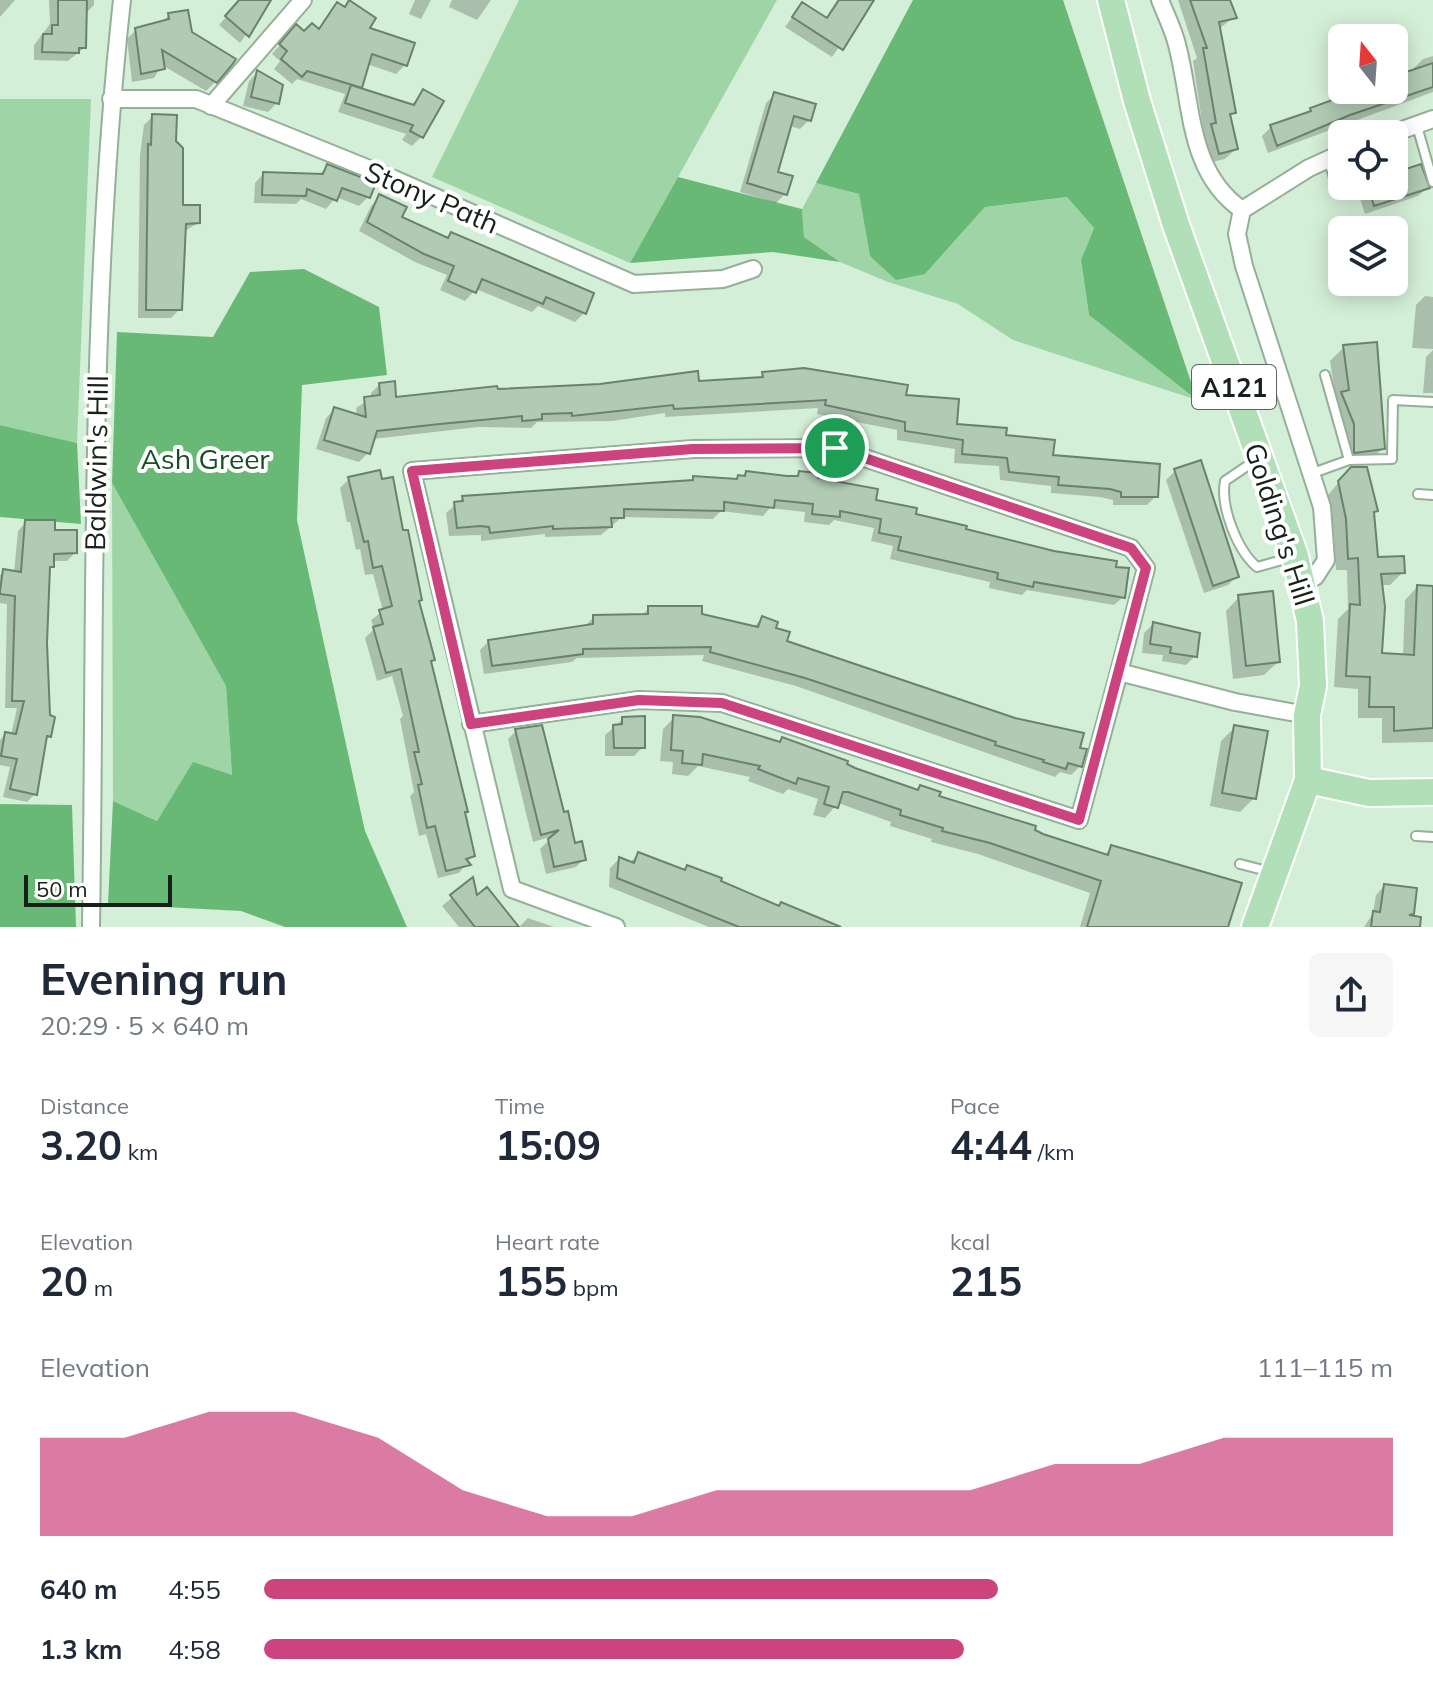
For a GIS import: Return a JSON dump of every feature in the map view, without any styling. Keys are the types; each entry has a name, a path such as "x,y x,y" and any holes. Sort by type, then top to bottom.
{"main road":[{"name":"Golding's Hill","path":"1111,0 1137,101 1176,225 1298,568 1313,654 1313,686 1307,715 1308,780"},
{"path":"1308,780 1369,793 1433,792"},
{"name":"A121","path":"1255,927 1308,780"}],"street":[{"name":"Baldwin's Hill","path":"91,927 98,334 111,99 122,0"},
{"path":"211,106 303,0"},
{"path":"1160,0 1176,41 1200,156 1212,184 1242,210"},
{"name":"Stony Path","path":"111,99 196,99 394,179 634,284 723,279 753,269"},
{"path":"1408,128 1433,119"},
{"path":"1298,568 1315,577 1326,560 1322,507 1244,266 1237,234 1242,210 1328,160"},
{"path":"471,724 639,700 722,703 1079,820 1146,568 1131,548 835,448 693,449 412,471 471,724 512,889 616,927"},
{"path":"1119,672 1235,702 1307,715"}],"lane":[{"path":"1416,125 1433,182"},
{"path":"1325,375 1349,460"},
{"path":"1313,473 1349,460 1392,459 1393,400 1433,402"},
{"path":"1260,458 1225,481 1222,494 1244,556 1257,567 1298,568"},
{"path":"1418,494 1433,495"},
{"path":"1416,836 1433,837"},
{"path":"1240,864 1272,873"}],"green space":[{"path":"519,0 777,0 630,263 432,177"},
{"path":"913,0 1063,0 1197,400 1089,315 1081,260 1094,228 1067,197 985,207 925,274 896,280 870,256 859,194 816,183"},
{"path":"0,99 91,99 77,443 0,425"},
{"path":"678,177 802,209 804,237 840,262 773,252 630,263"},
{"path":"816,183 859,194 870,256 925,274 985,207 1067,197 1094,228 1081,260 1089,315 1197,400 1013,340 958,304 888,282 840,262 804,237 802,209"},
{"name":"Ash Greer","path":"304,269 379,307 387,375 302,385 297,520 365,831 407,927 285,927 241,911 108,904 113,801 157,821 193,762 232,775 226,686 112,483 117,332 213,337 250,272"},
{"path":"0,425 77,443 81,524 0,517"},
{"path":"112,483 226,686 232,776 193,763 157,821 113,801"},
{"path":"0,804 72,805 76,927 0,927"}],"building":[{"path":"58,0 87,0 86,48 79,48 79,53 42,52 43,34 52,34 52,25 58,25"},
{"path":"239,0 271,0 249,37 225,16"},
{"path":"349,0 376,18 370,28 415,43 407,66 372,54 362,88 307,71 302,77 281,59 287,51 279,44 296,24 304,31 312,23 319,29 337,2 345,7"},
{"path":"839,0 874,0 843,50 792,17 802,2 827,18"},
{"path":"1190,0 1230,0 1237,18 1219,22 1236,113 1230,114 1238,149 1219,154 1211,124 1216,123 1203,48 1207,48"},
{"path":"188,10 192,32 236,59 232,65 217,83 162,50 165,69 141,74 135,28 169,19 168,13"},
{"path":"1433,63 1433,87 1408,95 1408,71"},
{"path":"257,70 283,85 279,104 251,97"},
{"path":"351,85 414,105 423,89 444,101 423,138 410,131 413,125 345,103"},
{"path":"774,92 816,104 811,121 794,116 778,172 793,176 787,195 747,183"},
{"path":"1328,102 1328,104 1383,104 1338,120 1328,120 1328,124 1277,146 1270,125 1311,111 1310,108"},
{"path":"152,114 177,115 176,141 183,148 183,205 200,205 200,223 186,224 182,310 146,310 148,144 151,145"},
{"path":"327,164 376,183 370,198 342,188 337,201 307,189 306,196 262,195 263,172 323,174"},
{"path":"1421,164 1430,188 1408,195 1408,168"},
{"path":"379,194 407,207 402,217 448,238 451,232 594,293 586,314 546,297 543,304 482,279 476,293 448,281 454,266 424,254 367,222"},
{"path":"1372,200 1393,200 1374,206"},
{"path":"1377,342 1385,449 1354,453 1354,424 1341,392 1349,390 1343,345"},
{"path":"804,368 908,385 906,395 959,399 957,424 1007,428 1006,435 1055,440 1053,455 1160,464 1158,497 1121,497 1121,492 1110,489 1058,485 1059,477 1009,472 1007,458 962,454 963,440 905,431 905,422 825,405 826,400 674,409 673,405 572,416 572,413 542,414 542,419 534,420 522,421 522,416 377,431 370,454 324,440 334,407 366,417 364,397 380,395 379,383 395,381 396,397 497,386 498,389 600,384 698,371 699,381 763,377 762,372"},
{"path":"1201,460 1239,577 1213,586 1174,469"},
{"path":"1351,467 1367,467 1378,511 1374,512 1378,557 1404,556 1405,573 1381,574 1385,607 1382,653 1414,655 1417,585 1433,586 1433,728 1394,731 1394,707 1369,707 1370,677 1346,676 1350,604 1360,605 1358,558 1348,559 1346,519 1338,481"},
{"path":"380,470 382,479 393,477 403,530 408,530 422,600 419,601 435,660 431,661 468,812 465,812 475,856 466,859 471,865 446,871 435,826 427,828 418,785 422,784 414,752 419,752 401,669 386,673 373,627 383,624 379,610 392,606 382,566 373,568 368,541 364,542 348,477"},
{"path":"746,471 787,476 798,476 799,471 818,473 818,478 878,489 876,500 917,508 916,514 967,526 966,529 1054,551 1117,561 1116,567 1129,568 1125,598 1034,582 1033,587 997,579 998,573 898,550 901,537 879,533 881,519 840,511 840,517 812,514 813,504 775,500 774,508 724,502 724,511 624,509 624,518 611,518 612,527 553,529 553,526 490,533 489,527 457,528 454,502 463,501 462,496 693,480 693,476 737,479 738,475 745,476"},
{"path":"25,520 55,520 55,530 77,530 77,553 54,554 54,567 50,567 47,643 50,715 55,717 51,737 47,736 37,795 10,789 17,759 1,756 5,732 16,734 24,701 12,701 15,596 0,594 0,591 3,569 21,572"},
{"path":"1273,591 1280,662 1246,666 1238,595"},
{"path":"648,606 702,606 702,614 758,627 762,616 778,622 776,628 790,632 787,641 1015,718 1084,733 1080,748 1087,749 1082,767 1068,763 1066,769 1043,762 995,745 996,742 805,678 710,652 711,647 583,649 583,654 492,666 488,640 593,624 593,615 648,614"},
{"path":"1153,622 1200,633 1197,657 1170,653 1171,647 1150,644"},
{"path":"673,715 700,717 780,742 782,737 848,761 847,764 855,768 918,790 920,785 941,792 939,796 1036,826 1035,830 1043,834 1108,855 1111,845 1242,883 1228,927 1087,927 1101,881 990,843 942,831 943,828 900,815 901,810 848,792 843,792 838,808 824,804 829,787 798,778 796,784 758,769 760,766 703,754 702,765 682,763 683,751 671,750"},
{"path":"645,716 645,748 614,748 613,725 622,724 622,717"},
{"path":"542,725 564,812 568,811 575,843 582,841 586,860 554,867 548,839 559,830 541,835 515,729"},
{"path":"1234,725 1268,731 1256,799 1222,793"},
{"path":"638,852 685,870 687,865 779,906 781,902 841,927 739,927 617,878 619,857 634,863"},
{"path":"473,877 477,895 487,887 519,927 475,927 450,895"},
{"path":"1384,884 1417,888 1414,914 1409,915 1421,917 1420,927 1371,927 1373,911 1380,912"}],"route":[{"path":"835,448 1131,548 1146,568 1079,820 722,703 639,700 471,724 412,471 693,449 835,448"}]}
